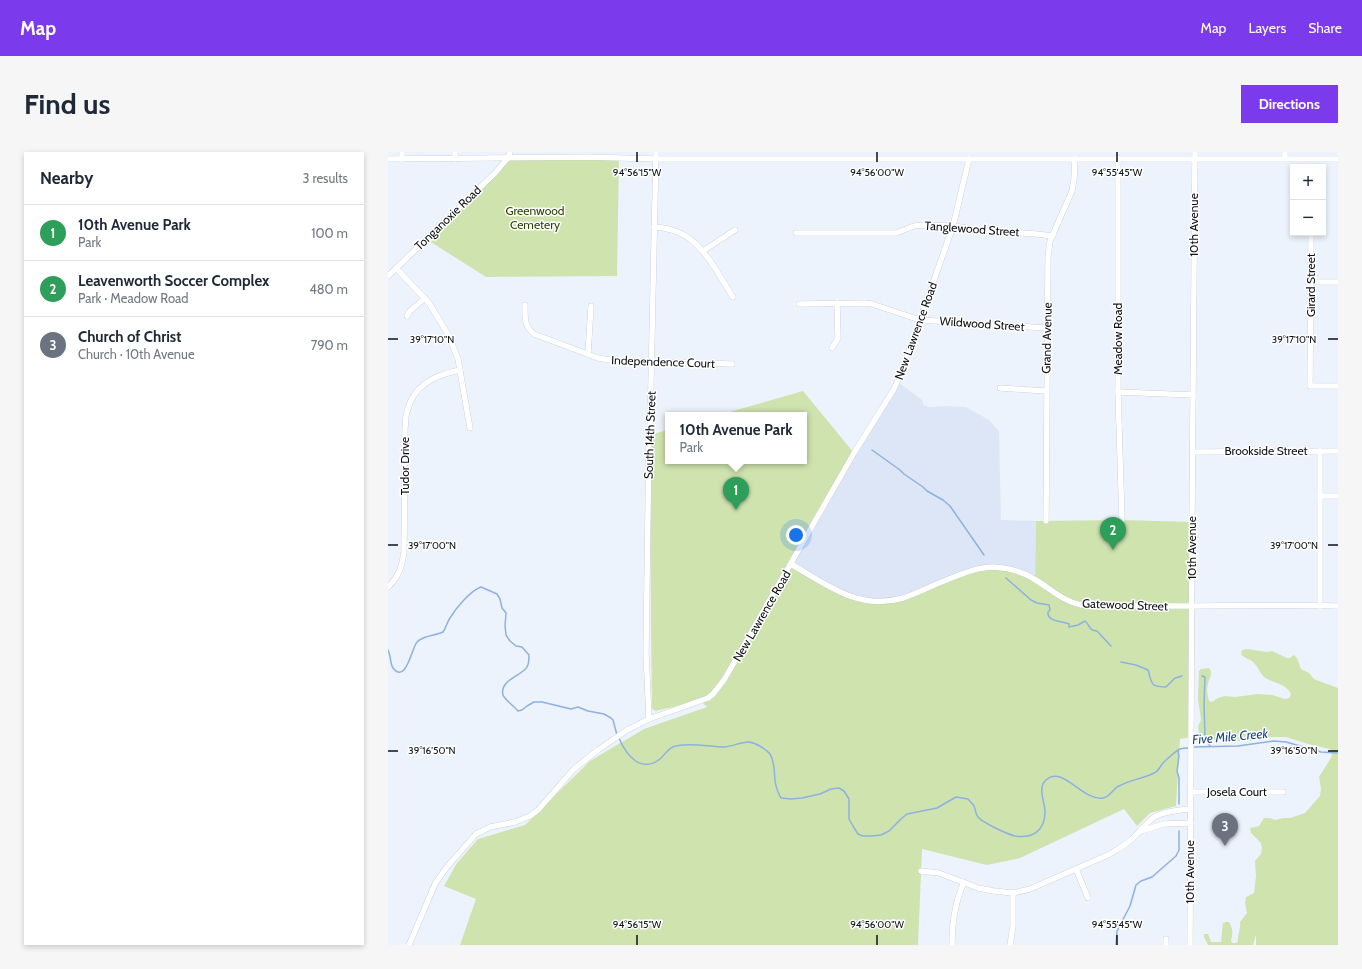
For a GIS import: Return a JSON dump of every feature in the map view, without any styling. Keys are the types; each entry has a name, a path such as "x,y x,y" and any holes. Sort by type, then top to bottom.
{"street":[{"path":"402,152 402,159"},
{"path":"455,152 455,159"},
{"name":"Tonganoxie Road","path":"388,276 486,182 507,158 510,152"},
{"name":"South 14th Street","path":"649,719 646,653 649,435 656,152"},
{"name":"10th Avenue","path":"1190,945 1195,152"},
{"path":"388,159 507,158 588,155 656,159 1075,159 1195,158 1285,155 1338,158"},
{"name":"Meadow Road","path":"1118,158 1118,392 1122,520"},
{"name":"New Lawrence Road","path":"409,945 435,884 446,868 476,834 490,826 514,822 530,816 538,810 574,770 598,750 627,730 649,719 701,701 713,694 724,680 854,453 894,389 902,371 953,226 969,159"},
{"name":"Grand Avenue","path":"1046,521 1048,257 1053,236 1072,191 1075,159"},
{"name":"Tanglewood Street","path":"796,233 885,233 896,232 914,226 953,226 980,230 1053,236"},
{"path":"654,227 677,231 688,236 703,251 733,297"},
{"path":"703,251 735,230"},
{"name":"Girard Street","path":"1311,236 1310,386 1338,386"},
{"path":"396,268 424,298 442,323 449,336 458,359 470,428"},
{"path":"1311,282 1338,282"},
{"path":"407,316 410,311 424,298"},
{"path":"832,348 838,338 837,303"},
{"name":"Wildwood Street","path":"799,304 872,304 920,320 1047,328"},
{"name":"Independence Court","path":"525,305 526,323 530,331 534,334 607,360 732,364"},
{"path":"588,354 591,306"},
{"name":"Tudor Drive","path":"388,587 393,583 403,564 406,412 419,389 427,382 441,375 460,370"},
{"path":"1000,388 1046,391"},
{"path":"1118,392 1193,395"},
{"path":"1320,451 1320,606"},
{"name":"Brookside Street","path":"1193,452 1338,451"},
{"path":"1320,496 1338,496"},
{"name":"Gatewood Street","path":"791,564 838,591 853,598 866,601 902,598 973,570 993,567 1007,568 1022,572 1035,579 1060,597 1082,605 1338,606"},
{"name":"Josela Court","path":"1191,792 1283,792"},
{"path":"921,872 938,873 978,888 1013,893 1030,889 1121,848 1134,838 1149,821 1157,816 1170,812 1190,809"},
{"path":"1139,832 1164,824 1191,823"},
{"path":"1076,869 1088,898"},
{"path":"952,945 956,904 964,882"},
{"path":"1010,945 1013,926 1013,893"}],"shaded area":[{"path":"898,382 922,400 924,406 966,407 989,420 999,431 1001,520 1036,521 1035,579 891,600 853,598 791,565"}],"green space":[{"name":"Greenwood Cemetery","path":"619,158 617,276 486,277 426,239 507,159"},
{"path":"803,391 854,453 792,564 853,598 891,600 979,568 1007,568 1035,579 1036,521 1122,520 1192,522 1191,737 1180,739 1176,806 1150,813 1137,826 1124,809 1020,858 987,865 922,849 918,945 460,945 476,899 444,886 457,863 478,839 525,825 590,761 644,729 707,707 701,701 655,711 652,708 649,435 665,431 665,464 807,464 807,412 730,412"},
{"path":"1247,649 1267,652 1272,651 1287,658 1294,655 1297,658 1301,669 1309,673 1314,679 1338,688 1338,945 1256,945 1256,935 1253,945 1208,945 1204,937 1204,934 1208,934 1211,942 1221,942 1223,923 1229,922 1232,931 1231,941 1232,943 1236,943 1238,941 1240,922 1247,913 1245,903 1246,897 1254,893 1256,876 1255,861 1261,854 1262,848 1261,843 1251,833 1250,828 1259,826 1264,818 1275,820 1290,818 1305,813 1320,796 1321,789 1319,777 1332,756 1330,749 1286,737 1270,737 1249,741 1200,739 1198,726 1201,720 1198,699 1199,671 1201,669 1209,668 1210,670 1211,674 1207,690 1209,701 1212,702 1225,696 1235,697 1258,694 1272,695 1285,699 1289,698 1291,694 1289,690 1282,685 1264,677 1253,662 1241,654 1242,650"}],"waterway":[{"path":"872,450 927,491 943,500 950,506 984,555"},
{"path":"1006,578 1031,600 1037,603 1049,605 1050,610 1048,615 1050,618 1069,624 1069,627 1078,625 1085,621 1091,629 1097,631 1111,646"},
{"name":"Five Mile Creek","path":"388,650 393,668 398,672 402,672 405,669 417,642 422,638 443,632 449,620 460,605 472,592 481,587 497,594 502,608 506,613 506,635 510,641 516,646 522,647 529,655 529,663 525,670 504,685 503,695 505,699 518,711 534,702 542,702 571,709 578,707 588,711 604,714 613,720 617,735"},
{"path":"1121,662 1136,665 1148,670 1152,683 1157,686 1166,687 1175,678 1182,676"},
{"path":"1202,676 1205,677 1205,738 1210,746"},
{"name":"Five Mile Creek","path":"619,738 630,756 641,763 647,764 653,763 660,759 669,749 682,745 725,747 749,742 761,746 772,757 775,783 781,798 802,798 839,788 844,791 849,799 849,819 858,834 863,836 881,835 889,831 907,814 937,808 956,797 968,799 974,806 976,815 990,825 1015,836 1027,836 1037,832 1043,824 1045,812 1042,787 1046,780 1052,777 1059,777 1088,794 1103,798 1117,787 1156,772 1164,762 1177,751 1189,748"},
{"name":"Five Mile Creek","path":"1193,747 1238,746 1274,741 1286,742 1321,752 1338,753"},
{"path":"1178,750 1179,756 1177,771 1179,778 1179,804"},
{"path":"1116,945 1117,931 1130,906 1136,885 1141,881 1152,877 1176,856 1179,850 1179,831"}],"place":[{"name":"10th Avenue Park","path":"736,510"},
{"name":"Leavenworth Soccer Complex","path":"1113,550"},
{"name":"Church of Christ","path":"1225,846"}]}
